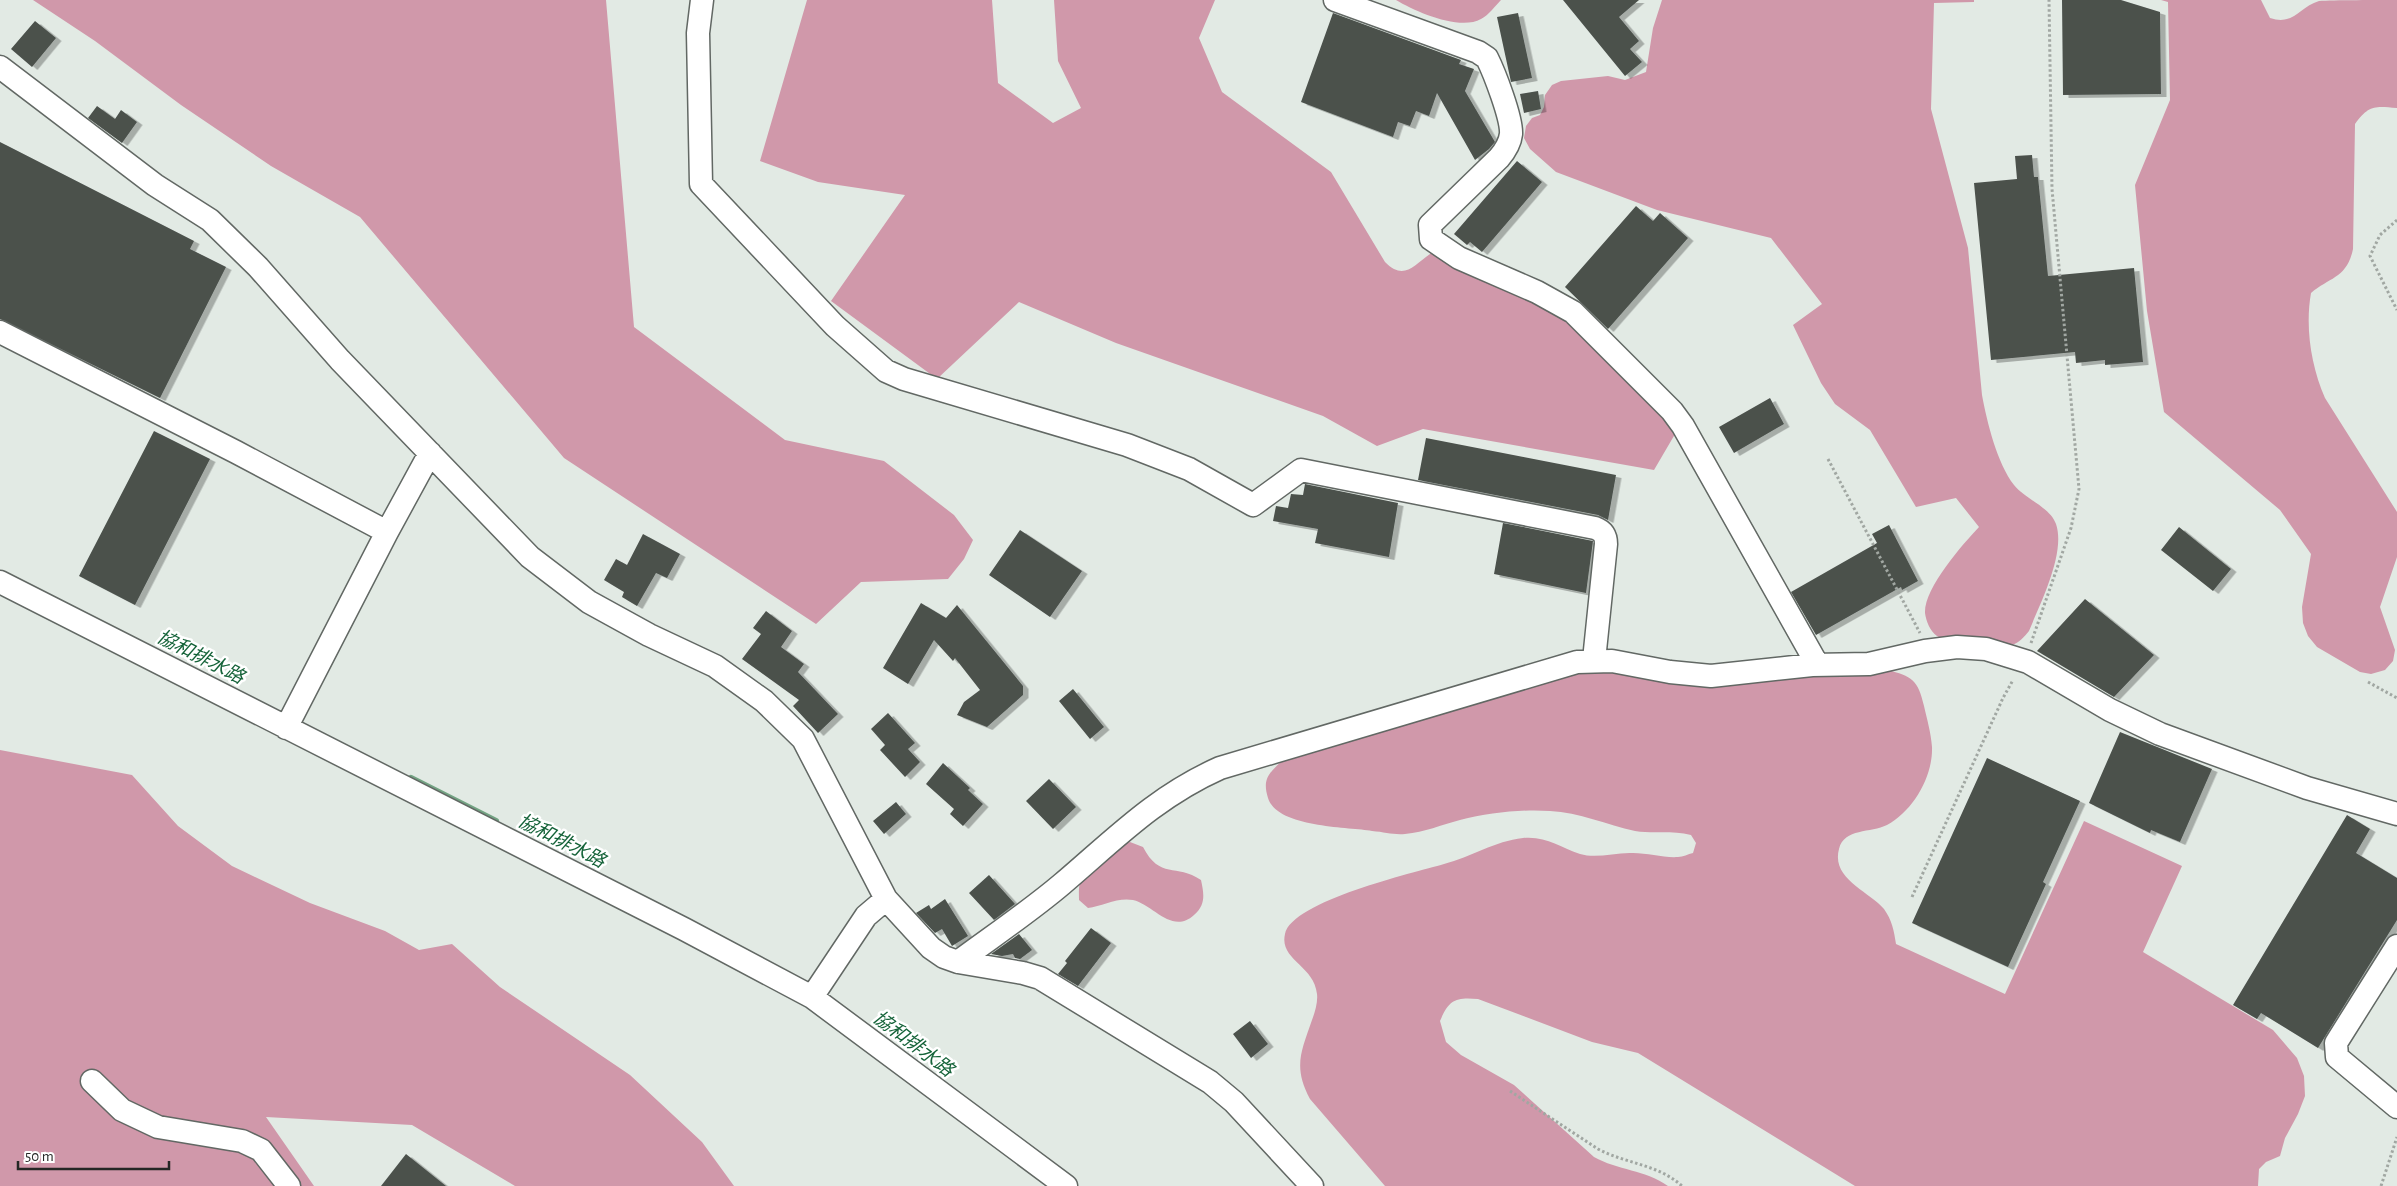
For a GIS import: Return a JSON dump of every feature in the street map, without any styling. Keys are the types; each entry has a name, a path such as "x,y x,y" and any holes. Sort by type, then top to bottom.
{"street":[{"path":"702,0 698,32 701,184 835,326 886,371 904,379 1127,445 1189,469 1253,504 1301,470 1602,530 1606,537 1606,544 1594,660"},
{"path":"1336,0 1478,52 1486,58 1509,119 1511,133 1508,147 1500,158 1430,225 1432,239 1459,258 1537,292 1573,312 1672,411 1683,426 1817,664"},
{"path":"0,67 155,186 210,220 258,267 340,360 530,557 582,597 649,635 715,666 764,701 803,739 886,899 931,948 944,957 958,962 1023,973 1040,978 1210,1082 1234,1102 1312,1186"},
{"path":"0,332 236,452 386,532"},
{"path":"290,720 386,532 430,453"},
{"path":"0,582 290,720 684,929 816,990 1066,1186"},
{"path":"958,962 1060,886 1148,809 1195,779 1230,765 1577,662 1594,660 1612,661 1691,676 1711,676 1817,664 1869,664 1930,650 1972,647 2024,661 2110,710 2160,734 2307,788 2397,814"},
{"path":"816,990 866,916 886,899"},
{"path":"2397,946 2336,1043 2338,1057 2397,1107"},
{"path":"92,1081 122,1110 158,1127 242,1141 261,1150 289,1186"}],"path":[{"path":"1912,897 2003,698 2024,661 2069,537 2076,509 2079,489 2052,189 2049,0"},
{"path":"2397,220 2380,235 2370,256 2397,310"},
{"path":"1828,459 1930,650"},
{"path":"2368,682 2397,698"},
{"path":"1510,1091 1598,1149 1663,1172 1682,1186"},
{"path":"2381,1186 2397,1137"}],"shaded area":[{"path":"33,0 606,0 634,327 785,440 884,461 954,515 973,540 964,559 948,579 861,582 816,624 564,458 360,217 271,166 181,105 95,41"},
{"path":"807,0 992,0 998,83 1053,123 1081,108 1058,61 1054,0 1215,0 1199,38 1222,92 1331,172 1385,262 1398,271 1404,271 1415,266 1433,252 1553,306 1678,429 1654,470 1423,429 1377,446 1323,416 1116,343 1019,302 937,379 831,301 905,195 818,182 760,161"},
{"path":"1396,0 1501,0 1481,19 1462,23 1426,14"},
{"path":"1662,0 1974,0 1974,2 1934,3 1931,109 1968,248 1982,395 1994,442 2008,476 2014,485 2053,518 2058,536 2055,563 2045,593 2029,631 2017,643 1996,646 1962,643 1943,639 1930,629 1925,613 1926,603 1931,591 1946,567 1979,527 1956,498 1916,507 1870,430 1835,404 1821,383 1793,325 1822,304 1771,238 1657,210 1556,172 1530,149 1524,138 1526,126 1532,118 1540,115 1544,107 1545,95 1552,85 1561,81 1608,76 1625,80 1646,72 1653,28"},
{"path":"2161,0 2261,0 2270,18 2285,20 2319,1 2397,0 2397,108 2373,108 2364,113 2355,124 2353,249 2347,266 2337,276 2311,293 2309,306 2310,346 2316,373 2325,398 2397,512 2397,557 2380,607 2395,650 2393,661 2385,670 2371,674 2360,672 2317,647 2308,636 2303,623 2302,607 2311,554 2280,510 2164,412 2147,311 2135,185 2170,100 2168,2"},
{"path":"1579,669 1887,670 1902,674 1913,680 1922,697 1932,747 1929,770 1925,781 1913,802 1896,819 1887,825 1852,834 1846,838 1839,849 1838,859 1841,868 1853,884 1884,909 1889,917 1896,944 2005,994 2084,821 2182,866 2143,952 2273,1030 2297,1058 2304,1076 2305,1096 2285,1138 2280,1156 2266,1162 2259,1169 2258,1186 1855,1186 1638,1053 1592,1042 1478,999 1464,999 1450,1004 1440,1021 1446,1042 1461,1055 1514,1085 1594,1157 1612,1165 1641,1173 1668,1186 1385,1186 1310,1099 1305,1088 1300,1060 1315,1010 1317,994 1315,984 1310,976 1287,950 1285,934 1293,922 1308,910 1356,890 1523,838 1539,839 1580,854 1593,856 1633,853 1680,857 1693,853 1696,843 1691,835 1635,831 1582,816 1550,811 1516,811 1493,814 1405,834 1331,827 1299,821 1274,808 1268,798 1266,781 1283,760"},
{"path":"0,750 132,775 178,826 232,866 310,903 385,931 419,950 452,944 500,987 630,1075 702,1142 734,1186 515,1186 412,1125 266,1117 314,1186 0,1186"},
{"path":"1130,842 1143,847 1156,864 1184,872 1201,880 1203,899 1201,907 1194,915 1178,922 1163,917 1133,900 1127,899 1088,908 1079,900 1080,883 1085,872 1103,856"}],"building":[{"path":"1563,0 1639,0 1619,17 1639,41 1630,49 1642,62 1625,76"},
{"path":"2062,0 2121,0 2160,12 2161,94 2063,95"},
{"path":"1333,13 1461,60 1459,64 1474,69 1465,91 1495,142 1475,160 1437,93 1429,116 1416,111 1410,126 1398,122 1393,137 1301,102"},
{"path":"1518,13 1532,78 1511,82 1497,17"},
{"path":"35,21 56,38 32,67 11,49"},
{"path":"1538,91 1541,109 1524,113 1520,94"},
{"path":"97,106 115,119 121,110 137,122 122,143 88,118"},
{"path":"0,142 194,241 190,249 226,267 160,398 0,319"},
{"path":"2032,155 2034,177 2038,177 2048,276 2134,268 2143,362 2105,365 2105,360 2076,363 2075,352 1991,360 1974,183 2017,179 2015,156"},
{"path":"1517,161 1542,182 1482,252 1470,242 1467,245 1454,234"},
{"path":"1636,206 1653,221 1660,213 1688,238 1608,329 1565,287"},
{"path":"1770,398 1784,424 1734,453 1719,427"},
{"path":"154,431 210,459 135,605 79,576"},
{"path":"1426,438 1616,475 1608,520 1598,515 1418,480"},
{"path":"1305,484 1398,503 1389,557 1315,543 1318,529 1273,521 1276,506 1288,508 1291,494 1303,495"},
{"path":"1503,523 1593,541 1586,593 1494,574"},
{"path":"1889,525 1918,581 1902,590 1901,587 1816,635 1791,592 1877,543 1872,534"},
{"path":"2179,527 2231,569 2213,591 2161,550"},
{"path":"1020,530 1082,571 1050,617 989,575"},
{"path":"643,534 680,554 667,578 656,573 637,606 622,597 624,592 604,580 616,559 627,565"},
{"path":"2085,599 2154,655 2114,697 2037,651"},
{"path":"921,603 946,618 957,605 1023,686 1023,695 987,727 957,715 964,702 980,690 955,658 953,661 934,640 908,684 883,668"},
{"path":"766,611 792,631 781,647 804,664 798,672 838,714 818,733 793,706 799,700 742,659 761,634 753,628"},
{"path":"1073,689 1104,727 1090,739 1059,701"},
{"path":"888,713 915,743 908,749 920,762 905,777 880,750 885,745 871,729"},
{"path":"2120,732 2212,769 2180,842 2151,830 2150,833 2089,803"},
{"path":"1987,758 2080,801 2043,882 2046,884 2008,967 1912,923"},
{"path":"943,763 970,788 968,790 983,804 963,826 950,814 954,809 926,784"},
{"path":"1049,779 1076,807 1053,829 1026,801"},
{"path":"896,802 906,814 884,834 873,821"},
{"path":"2347,815 2370,829 2356,853 2397,878 2397,920 2318,1048 2261,1013 2257,1019 2233,1005"},
{"path":"989,875 1015,904 994,920 969,893"},
{"path":"945,899 968,936 952,946 942,929 935,933 916,913 929,905 931,909"},
{"path":"1091,928 1111,943 1078,986 1058,974 1067,963 1065,961"},
{"path":"1019,934 1032,950 1020,959 1015,958 1013,954 1002,956 991,954"},
{"path":"1250,1021 1268,1044 1251,1058 1233,1034"},
{"path":"406,1154 446,1186 381,1186"}],"waterway":[{"name":"協和排水路","path":"411,778 496,821"}]}
